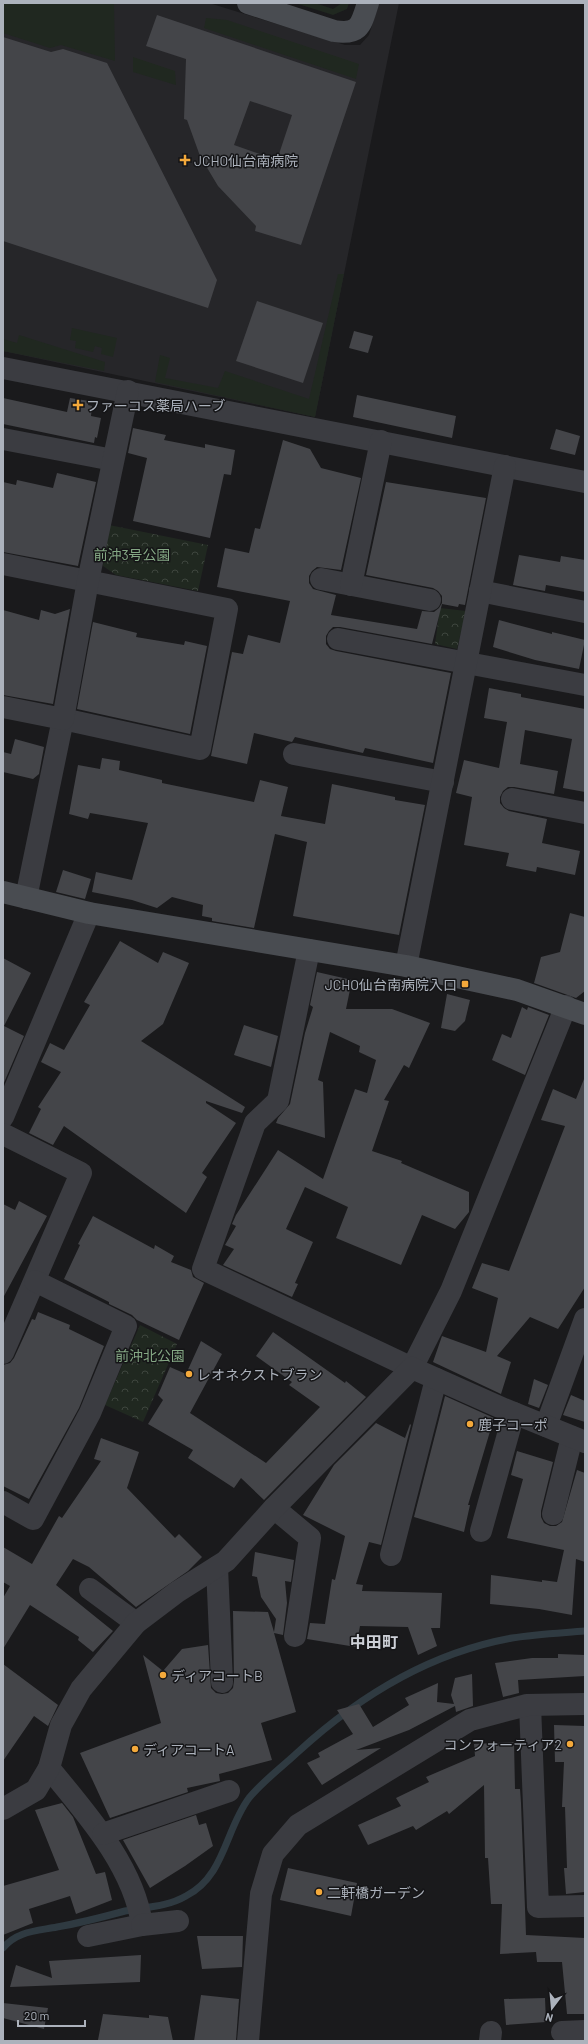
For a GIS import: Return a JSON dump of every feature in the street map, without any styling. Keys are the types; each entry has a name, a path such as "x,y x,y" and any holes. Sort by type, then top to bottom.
{"street":[{"path":"248,3 334,31 345,33 354,31 361,24 368,3"},
{"path":"3,368 128,391 585,482"},
{"path":"26,898 63,719 88,581 128,391"},
{"path":"3,438 113,460"},
{"path":"351,585 381,441"},
{"path":"406,966 505,466"},
{"path":"3,564 227,609 200,749 3,707"},
{"path":"321,579 430,600"},
{"path":"480,591 585,612"},
{"path":"338,639 585,685"},
{"path":"294,754 443,782"},
{"path":"512,799 585,813"},
{"path":"3,892 89,913 406,966 517,990 576,1010 451,1291 412,1368 274,1508 226,1561 177,1592 136,1623 81,1689 61,1725 49,1768 36,1790 3,1809"},
{"path":"3,1117 89,913"},
{"path":"309,950 278,1101 255,1123 203,1269 436,1379 579,1439 553,1514"},
{"path":"3,1134 81,1173 3,1353"},
{"path":"3,1502 33,1519 90,1414 126,1326 35,1281"},
{"path":"546,1426 585,1319"},
{"path":"391,1556 436,1379"},
{"path":"481,1531 514,1413"},
{"path":"274,1508 310,1538 295,1636"},
{"path":"217,1566 222,1682"},
{"path":"90,1589 136,1623"},
{"path":"248,2041 261,1894 273,1854 298,1825 470,1720 530,1705 585,1704"},
{"path":"530,1705 538,1907 585,1906"},
{"path":"49,1768 103,1834 140,1916"},
{"path":"103,1834 229,1791"},
{"path":"88,1936 140,1916 178,1921"},
{"path":"562,2032 585,2031"}],"shaded area":[{"name":"JCHO仙台南病院","path":"3,3 209,3 345,45 360,45 369,35 379,3 399,3 315,417 3,351"}],"green space":[{"path":"3,3 114,3 115,61 61,45 50,48 3,33"},
{"path":"295,3 315,3 333,9 342,3 349,3 347,9 333,15"},
{"path":"206,18 227,20 359,64 356,79 204,28"},
{"path":"133,57 175,71 176,85 133,72"},
{"path":"338,274 344,274 315,417 155,382 160,355 170,358 165,378 218,388 225,371 309,399"},
{"path":"72,328 117,338 113,357 101,354 102,348 95,346 93,352 75,348 76,341 70,340"},
{"path":"19,335 105,362 104,371 3,351 3,339 17,343"},
{"name":"前沖3号公園","path":"109,525 208,545 198,591 116,575 103,566"},
{"path":"440,608 466,611 457,649 435,644"},
{"name":"前沖北公園","path":"140,1325 177,1344 143,1422 105,1405"}],"building":[{"path":"157,15 356,82 301,245 255,231 256,226 218,186 200,156 187,120 184,119 186,59 146,46","holes":["250,101 292,115 277,160 234,145"]},
{"path":"3,37 51,52 63,49 107,63 217,280 208,308 3,241"},
{"path":"257,301 323,323 303,383 236,361"},
{"path":"354,331 373,336 368,353 349,348"},
{"path":"357,395 456,416 452,438 353,417"},
{"path":"3,398 67,412 70,398 89,401 88,405 92,406 91,416 101,418 97,438 95,437 94,443 3,424"},
{"path":"133,428 166,435 164,440 205,448 205,444 235,450 231,475 224,474 210,538 133,521 147,458 128,453"},
{"path":"556,429 580,436 575,455 550,449"},
{"path":"283,440 310,449 321,468 361,478 341,570 317,567 309,576 309,583 313,589 336,595 331,615 417,629 422,611 434,612 442,603 442,596 433,588 366,575 386,482 486,498 465,605 459,604 458,607 442,604 432,644 340,627 333,627 326,636 326,644 330,649 336,651 451,673 433,763 365,748 363,753 295,737 292,742 254,733 247,764 211,756 232,652 243,654 248,635 280,643 290,601 217,587 225,548 249,553 255,528 260,529"},
{"path":"57,473 96,482 78,566 3,552 3,482 16,485 17,480 53,488"},
{"path":"519,555 560,562 561,556 585,560 585,592 546,585 545,591 513,585"},
{"path":"70,609 53,704 3,695 3,610 39,620 41,610 55,614"},
{"path":"499,620 552,634 552,632 585,640 579,669 535,660 493,647"},
{"path":"93,622 137,633 136,637 184,645 185,641 207,646 190,734 77,709"},
{"path":"489,688 521,694 521,697 585,709 585,792 563,788 572,739 525,730 520,764 558,771 554,794 508,787 503,791 500,797 500,803 509,811 547,819 542,843 580,851 575,875 537,867 536,872 506,866 509,853 464,845 472,797 456,793 464,760 499,768 507,722 484,718"},
{"path":"15,739 44,747 39,774 33,779 3,772 3,752 11,754"},
{"path":"102,758 120,761 119,770 162,780 162,783 254,802 260,780 288,787 281,816 325,824 332,784 395,797 395,800 425,805 399,935 293,916 307,842 275,834 254,928 212,921 212,918 202,916 203,905 172,897 157,908 132,900 92,892 96,872 132,880 148,823 90,813 88,819 69,814 78,765 100,769"},
{"path":"63,870 91,879 85,899 56,892"},
{"path":"570,913 585,917 585,991 576,998 534,983 541,957 560,952"},
{"path":"120,941 158,963 163,952 189,963 163,1024 141,1041 245,1107 242,1113 206,1101 206,1103 236,1123 202,1173 207,1177 186,1213 64,1126 53,1145 29,1133 41,1109 38,1107 61,1072 41,1062 50,1043 64,1050 90,1005 84,1002"},
{"path":"3,958 31,973 4,1026 24,1036 3,1085"},
{"path":"317,972 352,980 346,1009 392,1009 430,1023 409,1068 404,1065 384,1100 389,1101 372,1151 402,1161 401,1163 469,1192 469,1212 455,1229 422,1215 401,1265 336,1238 348,1207 305,1187 286,1229 313,1242 295,1283 298,1284 292,1297 223,1265 234,1249 225,1245 236,1226 232,1224 236,1215 278,1150 323,1179 355,1089 367,1093 376,1060 359,1052 360,1046 330,1032 318,1080 323,1082 325,1138 276,1123 278,1118 290,1104 305,1033 313,1007 310,1005"},
{"path":"447,994 470,1000 465,1021 455,1031 441,1028"},
{"path":"522,1007 527,1010 528,1007 549,1015 525,1075 492,1060 502,1034 511,1038"},
{"path":"244,1025 278,1036 271,1067 234,1055"},
{"path":"584,1079 585,1287 558,1329 530,1317 497,1356 511,1362 501,1394 433,1362 442,1336 486,1352 498,1298 472,1288 482,1263 509,1271 565,1126 541,1120 553,1089 576,1099"},
{"path":"19,1201 47,1216 3,1298 3,1204 15,1210"},
{"path":"93,1216 154,1249 155,1245 174,1256 171,1262 191,1270 193,1277 204,1283 179,1340 137,1320 132,1315 109,1304 109,1302 64,1279 80,1245 78,1244"},
{"path":"38,1312 70,1325 69,1329 104,1346 79,1408 29,1499 3,1486 3,1365 10,1363 14,1358 32,1319 35,1320"},
{"path":"273,1332 345,1383 346,1381 366,1397 264,1500 241,1478 234,1488 188,1458 193,1450 148,1424 163,1400 158,1395 170,1367 186,1374 201,1341 222,1354 190,1413 266,1463 320,1407 289,1385 292,1382 256,1356"},
{"path":"534,1379 548,1385 539,1408 528,1404"},
{"path":"571,1395 585,1401 585,1422 563,1415"},
{"path":"445,1396 494,1418 468,1505 470,1505 464,1532 414,1517"},
{"path":"376,1423 405,1438 410,1424 411,1425 381,1545 369,1542 356,1584 363,1585 362,1591 442,1593 440,1628 431,1628 437,1646 418,1655 408,1627 360,1626 356,1647 307,1639 310,1623 325,1624 332,1579 335,1580 345,1536 303,1515 334,1465"},
{"path":"101,1438 139,1452 127,1488 175,1538 179,1534 202,1557 188,1571 136,1607 89,1567 73,1559 56,1585 113,1631 93,1652 78,1640 79,1637 30,1605 3,1649 3,1598 10,1586 3,1582 3,1547 32,1564 59,1516 62,1518 101,1461 94,1459"},
{"path":"517,1451 553,1462 541,1511 541,1517 544,1523 550,1526 556,1526 562,1522 577,1470 585,1473 585,1562 576,1559 572,1615 539,1609 490,1604 491,1575 542,1582 542,1580 557,1582 564,1550 507,1538 523,1479 511,1475"},
{"path":"255,1552 294,1560 291,1582 285,1581 287,1603 283,1635 274,1633 296,1712 261,1723 272,1760 219,1774 220,1781 187,1788 188,1792 110,1818 80,1753 161,1723 143,1655 163,1671 182,1649 208,1645 211,1688 216,1693 222,1694 228,1693 233,1688 233,1611 268,1612 274,1632 276,1619 261,1597 257,1577 252,1576"},
{"path":"558,1654 585,1655 585,1676 518,1680 519,1693 503,1697 495,1663 532,1658 558,1658"},
{"path":"3,1664 58,1705 48,1726 34,1716 3,1761"},
{"path":"472,1674 473,1706 456,1712 455,1706 409,1730 356,1750 381,1748 322,1785 307,1763 320,1757 318,1753 353,1734 337,1710 359,1704 373,1727 409,1705 405,1698 438,1683 437,1702 454,1704 451,1695 455,1678"},
{"path":"554,1725 585,1726 585,1892 566,1894 564,1868 567,1868 565,1807 562,1807 564,1762 555,1762"},
{"path":"514,1742 515,1789 520,1789 521,1803 526,1935 585,1938 585,2014 567,2014 562,1962 537,1962 536,1952 500,1954 502,1904 491,1904 488,1858 485,1858 484,1785 449,1814 447,1811 416,1830 413,1826 368,1845 358,1825 401,1806 396,1798 429,1782 426,1777 475,1756 474,1744"},
{"path":"62,1803 73,1817 96,1874 105,1872 112,1900 76,1914 70,1896 29,1909 33,1923 3,1935 3,1886 59,1870 35,1810"},
{"path":"196,1815 199,1825 206,1823 213,1846 150,1888 123,1840"},
{"name":"二軒橋ガーデン","path":"288,1868 357,1883 351,1916 280,1900"},
{"path":"197,1936 243,1936 242,1967 202,1969"},
{"path":"141,1955 140,1982 10,1987 16,1965 52,1978 49,1961"},
{"path":"201,1995 239,1999 236,2041 194,2041"},
{"path":"545,1998 546,2022 506,2025 504,1999"},
{"path":"3,2003 48,2008 44,2029 3,2018"},
{"path":"103,2014 149,2018 149,2015 168,2017 173,2041 98,2040"}],"waterway":[{"path":"3,1948 15,1938 35,1931 83,1922 125,1911 164,1905 186,1896 199,1887 209,1877 217,1865 241,1811 254,1792 321,1732 371,1695 397,1680 452,1654 481,1645 512,1638 585,1631"}],"place":[{"name":"JCHO仙台南病院","path":"185,160"},
{"name":"ファーコス薬局ハーブ","path":"78,405"},
{"name":"JCHO仙台南病院入口","path":"465,984"},
{"name":"レオネクストブラン","path":"189,1374"},
{"name":"鹿子コーポ","path":"470,1424"},
{"name":"ディアコートB","path":"163,1675"},
{"name":"コンフォーティア2","path":"570,1744"},
{"name":"ディアコートA","path":"135,1749"},
{"name":"二軒橋ガーデン","path":"319,1892"}],"district":[{"name":"中田町","path":"374,1641"}]}
